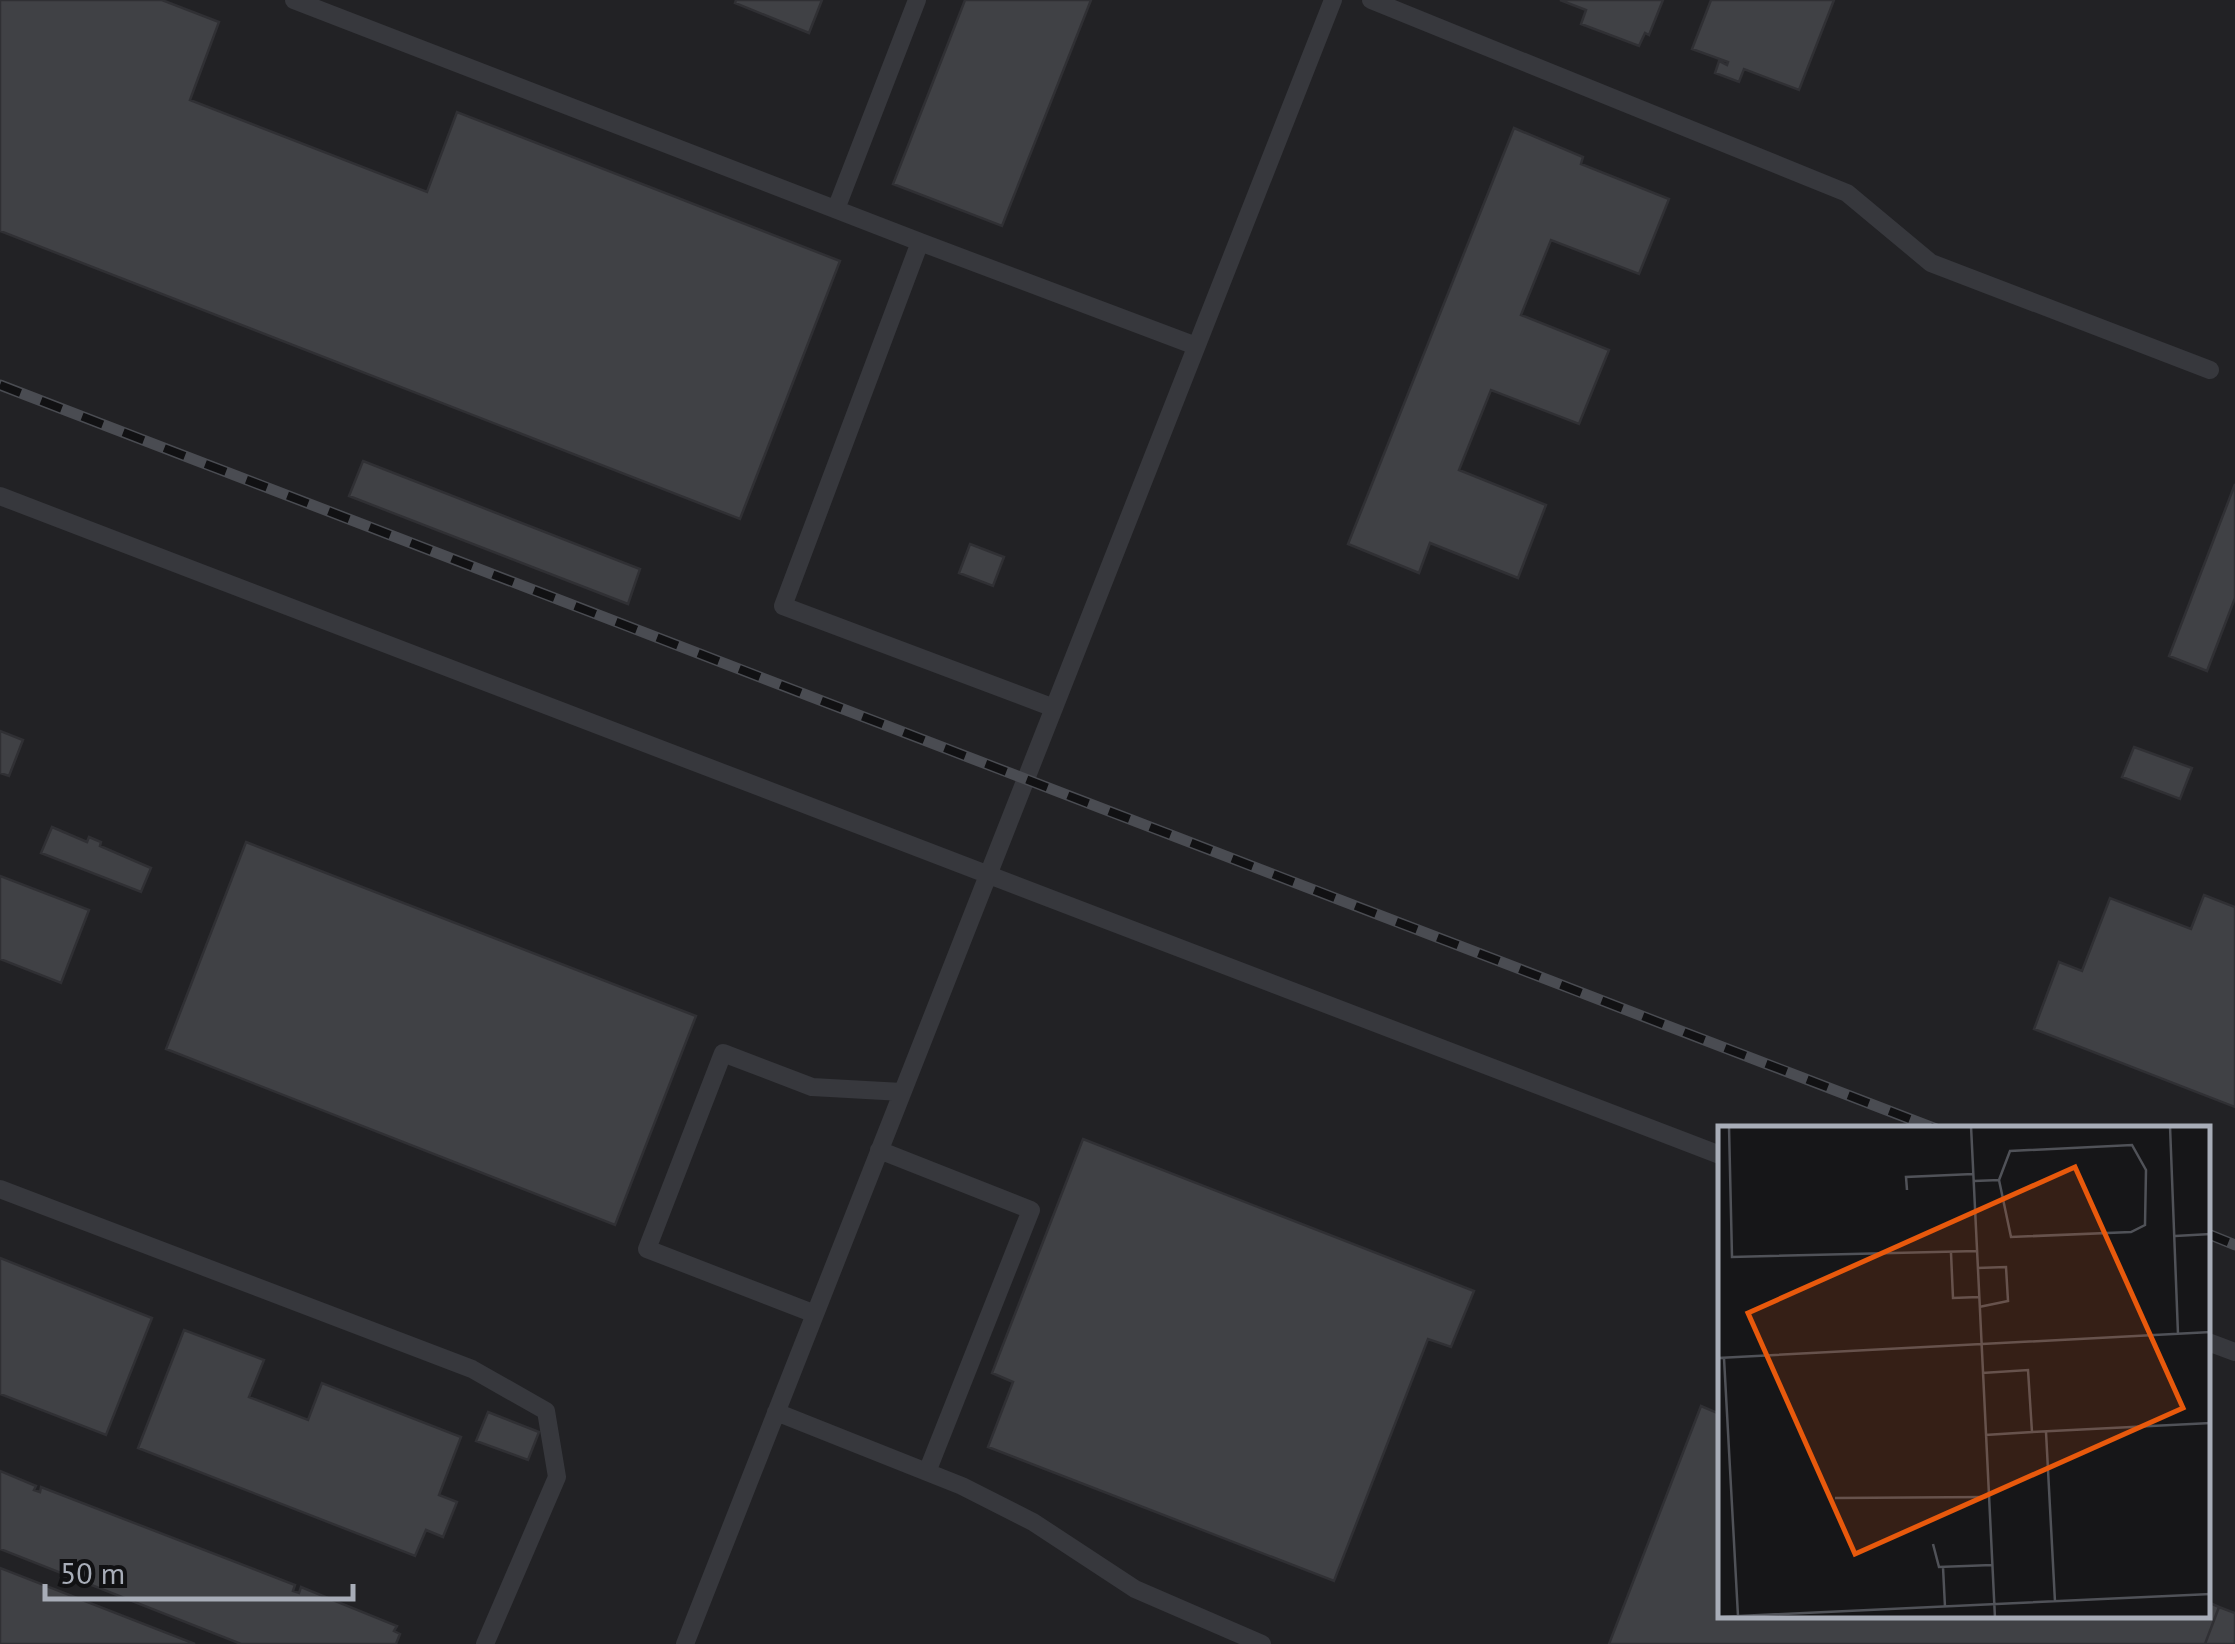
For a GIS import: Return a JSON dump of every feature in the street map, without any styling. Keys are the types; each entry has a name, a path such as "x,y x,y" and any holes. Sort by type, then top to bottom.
{"lane":[{"path":"294,0 1196,346"},
{"path":"836,209 917,0"},
{"path":"685,1644 1332,0"},
{"path":"1371,0 1846,194 1931,262 2210,370"},
{"path":"920,242 783,606 1054,708"},
{"path":"0,496 1718,1154"},
{"path":"815,1314 647,1249 724,1053 812,1088 902,1092"},
{"path":"880,1150 1031,1210 927,1472"},
{"path":"0,1189 472,1370 546,1410 557,1477 485,1644"},
{"path":"2210,1343 2235,1352"},
{"path":"776,1412 927,1472 1033,1522 1134,1589 1262,1644"}],"shaded area":[{"path":"0,0 2235,0 2235,1644 0,1644"}],"building":[{"path":"0,0 162,0 219,22 190,100 427,192 457,112 840,261 740,519 0,231"},
{"path":"822,0 809,33 735,3"},
{"path":"965,0 1091,0 1002,226 893,184"},
{"path":"1560,0 1663,0 1649,35 1645,33 1639,46 1581,24 1586,10"},
{"path":"1711,0 1834,0 1799,90 1744,69 1739,82 1715,73 1719,61 1727,65 1728,62 1692,49"},
{"path":"1514,128 1583,157 1581,164 1669,199 1639,274 1551,240 1521,315 1609,350 1579,424 1491,390 1459,470 1546,505 1518,578 1430,543 1419,573 1348,544"},
{"path":"363,461 640,569 628,604 349,496"},
{"path":"2235,484 2235,598 2207,671 2169,656"},
{"path":"970,544 1004,557 993,586 959,573"},
{"path":"0,731 23,740 9,776 0,773"},
{"path":"2134,747 2192,768 2180,799 2122,777"},
{"path":"52,827 87,842 89,837 101,842 100,846 151,868 141,892 41,853"},
{"path":"246,842 696,1016 615,1225 166,1049"},
{"path":"0,876 89,910 61,983 0,959"},
{"path":"2204,895 2235,907 2235,1107 2034,1029 2059,962 2082,971 2110,898 2191,929"},
{"path":"1083,1139 1474,1291 1451,1347 1428,1339 1334,1581 988,1447 1013,1382 992,1373"},
{"path":"0,1258 152,1318 106,1435 0,1394"},
{"path":"184,1330 264,1360 249,1397 308,1420 322,1383 461,1437 439,1495 457,1502 443,1537 426,1530 415,1556 138,1448"},
{"path":"1701,1406 1718,1413 1718,1619 2210,1619 2210,1603 2219,1607 2205,1644 1609,1644"},
{"path":"488,1412 539,1432 528,1460 476,1441"},
{"path":"0,1471 36,1486 34,1490 40,1492 41,1487 295,1585 293,1591 299,1593 301,1587 397,1626 394,1631 400,1634 396,1644 241,1644 0,1549"},
{"path":"0,1568 195,1644 0,1644"},
{"path":"2219,1607 2235,1613 2235,1644 2205,1644"}],"railway":[{"path":"0,385 1928,1126"},
{"path":"2210,1235 2235,1245"}]}
